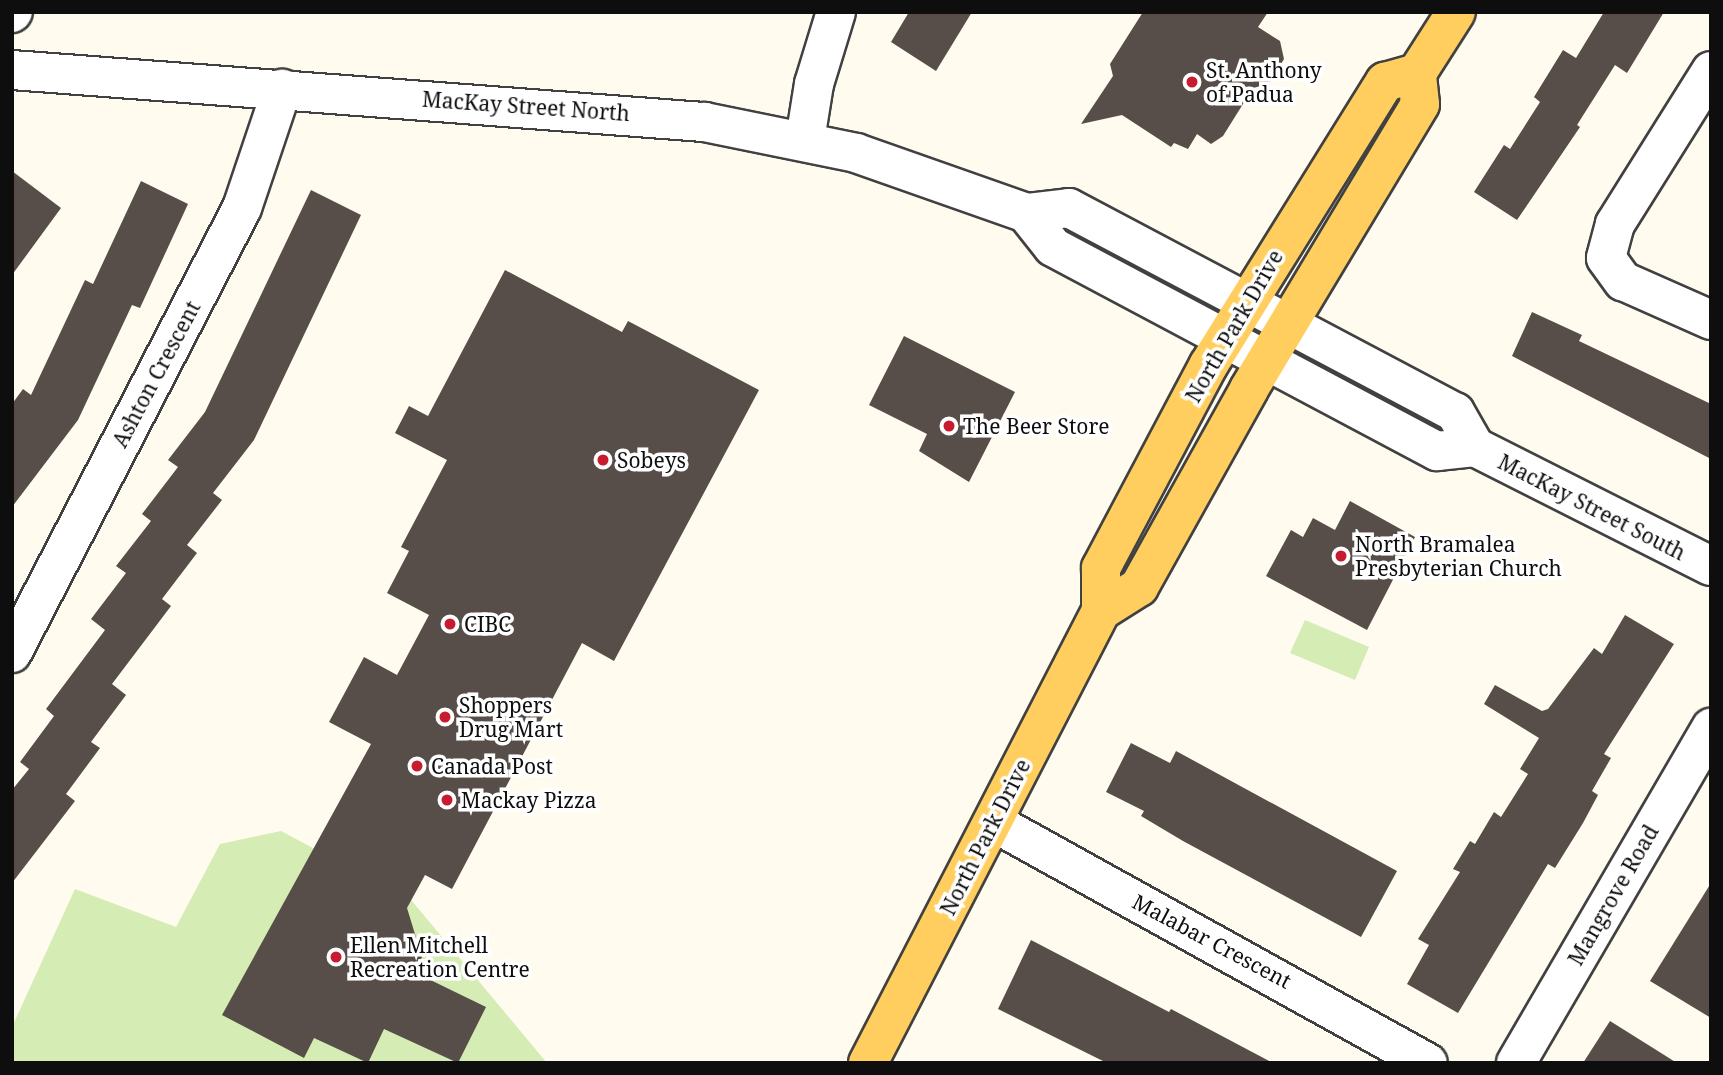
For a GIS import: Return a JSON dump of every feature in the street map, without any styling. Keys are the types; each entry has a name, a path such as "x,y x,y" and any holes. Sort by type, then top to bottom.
{"main road":[{"path":"1101,611 1139,587 1266,360 1420,104 1417,73 1456,12"},
{"name":"North Park Drive","path":"868,1063 1101,611 1101,568 1224,338 1385,82 1417,73"}],"street":[{"path":"805,140 814,84 836,12"},
{"name":"MacKay Street North","path":"12,70 622,113 805,140 907,168 1026,213 1069,208 1245,302"},
{"path":"1711,71 1615,225 1606,258 1623,281 1711,320"},
{"name":"Ashton Crescent","path":"12,653 242,208 282,89"},
{"path":"1026,213 1053,247 1224,338"},
{"name":"MacKay Street South","path":"1245,302 1455,412 1475,447"},
{"name":"MacKay Street South","path":"1224,338 1437,450 1475,447 1711,566"},
{"name":"Mangrove Road","path":"1516,1063 1711,728"},
{"name":"Malabar Crescent","path":"993,822 1428,1063"}],"green space":[{"path":"1305,620 1369,647 1355,680 1290,653"},
{"path":"281,831 412,901 547,1063 12,1063 12,1027 75,889 176,927 220,844"}],"building":[{"path":"909,12 972,12 936,71 891,42"},
{"name":"St. Anthony of Padua","path":"1143,12 1268,12 1258,27 1280,41 1284,59 1269,84 1253,88 1223,136 1211,144 1197,134 1188,149 1174,143 1171,147 1122,115 1081,124 1113,76 1110,64"},
{"path":"1604,12 1664,12 1627,73 1615,65 1577,125 1580,127 1517,220 1474,192 1504,145 1510,149 1540,102 1534,97 1563,50 1576,58"},
{"path":"12,171 61,208 12,275"},
{"path":"141,181 188,204 140,308 132,305 78,420 12,507 12,404 23,389 31,395 85,280 93,284"},
{"path":"311,190 361,215 254,440 213,493 222,500 187,545 197,553 162,599 171,606 112,684 126,695 91,742 100,748 66,794 75,801 12,883 12,790 29,769 20,762 54,716 46,709 105,630 91,619 126,573 116,566 151,521 142,514 178,467 168,460 205,412"},
{"path":"505,270 622,332 628,321 759,390 614,661 582,643 452,889 425,875 407,908 422,957 414,972 486,1007 458,1063 384,1029 368,1063 314,1038 304,1058 222,1015 371,744 329,722 364,657 397,675 429,615 387,593 409,551 401,547 447,460 395,433 409,406 428,416"},
{"path":"1532,312 1582,335 1579,341 1711,404 1711,459 1512,356"},
{"path":"904,336 1015,392 969,482 919,451 927,434 869,405"},
{"name":"North Bramalea Presbyterian Church","path":"1350,501 1415,537 1367,630 1266,576 1291,530 1303,537 1313,518 1335,530"},
{"path":"1625,615 1674,644 1604,754 1611,758 1592,791 1598,795 1583,823 1555,868 1548,864 1458,1013 1407,984 1429,945 1418,939 1460,872 1453,869 1470,841 1475,844 1494,812 1501,817 1528,774 1520,769 1539,738 1484,704 1495,685 1542,711 1548,709 1594,648 1602,654"},
{"path":"1131,743 1170,763 1176,751 1397,871 1361,937 1183,841 1141,816 1144,811 1106,792"},
{"path":"1711,883 1711,1018 1650,981"},
{"path":"1031,940 1273,1063 1107,1063 998,1009"},
{"path":"1610,1021 1677,1063 1583,1063"}],"place":[{"name":"St. Anthony of Padua","path":"1192,82"},
{"name":"The Beer Store","path":"949,426"},
{"name":"Sobeys","path":"603,460"},
{"name":"North Bramalea Presbyterian Church","path":"1341,556"},
{"name":"CIBC","path":"450,624"},
{"name":"Shoppers Drug Mart","path":"445,717"},
{"name":"Canada Post","path":"417,766"},
{"name":"Mackay Pizza","path":"447,800"},
{"name":"Ellen Mitchell Recreation Centre","path":"336,957"}]}
